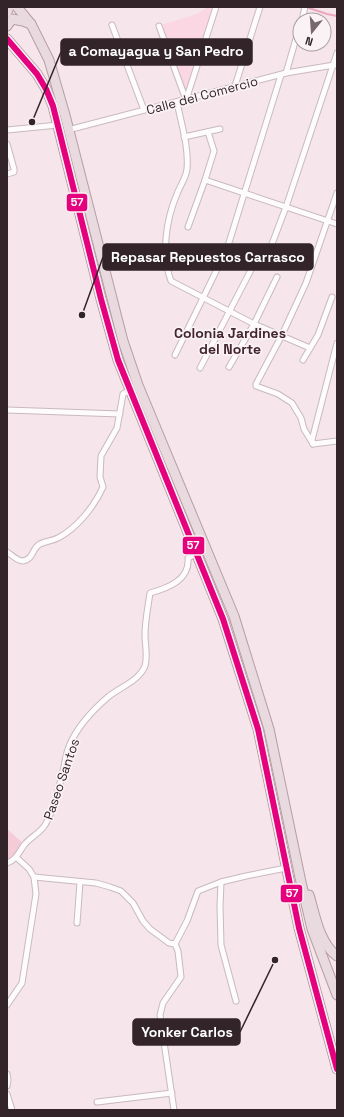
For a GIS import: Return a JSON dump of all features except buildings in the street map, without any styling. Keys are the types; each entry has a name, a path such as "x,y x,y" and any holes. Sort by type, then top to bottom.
{"highway":[{"path":"7,12 9,7"},
{"path":"17,7 31,24 49,60 123,340 138,386 234,616 269,730 312,929 337,995"},
{"path":"7,26 12,19 31,24"},
{"path":"7,38 37,74 46,89 58,126 101,299 118,360 223,619 255,722 272,793 299,928 337,1069"},
{"path":"285,809 318,924 327,944 337,956"}],"street":[{"path":"186,100 216,7"},
{"path":"235,86 260,7"},
{"path":"112,25 144,110"},
{"path":"159,26 186,100"},
{"path":"175,355 227,249 292,48"},
{"path":"264,265 286,207 335,65 337,53"},
{"name":"Calle del Comercio","path":"68,131 283,74 335,65"},
{"path":"177,102 187,162 186,170 172,208 165,249 171,280 254,324 281,337 310,348"},
{"path":"7,130 58,126"},
{"path":"184,137 220,129"},
{"path":"188,227 214,150 208,132"},
{"path":"7,144 14,172 7,174"},
{"path":"205,180 337,224"},
{"path":"313,444 292,403 278,394 256,386 256,384 281,337 306,283 337,193"},
{"path":"104,267 165,249"},
{"path":"200,368 253,266"},
{"path":"229,367 254,324 277,276"},
{"path":"303,360 318,335 332,297"},
{"path":"313,444 312,440 337,342"},
{"path":"7,552 18,560 23,561 30,558 33,556 40,544 57,539 70,531 99,496 103,487 100,477 101,456 117,428 124,394 130,390"},
{"path":"7,410 120,414"},
{"path":"313,444 337,441"},
{"name":"Paseo Santos","path":"16,857 24,844 44,826 49,817 59,788 70,745 76,734 98,707 130,682 145,665 146,623 150,593 176,583 187,570 189,565 188,558 196,554"},
{"path":"7,863 16,857 30,869 34,877 36,894 22,984 7,1005"},
{"path":"175,944 187,921 198,891 221,882 286,868"},
{"path":"34,877 96,883 121,891 133,903 143,921 150,929 169,943 175,944"},
{"path":"77,923 80,882"},
{"path":"221,882 221,945 236,1001"},
{"path":"174,1110 160,1015 163,1003 181,977 178,951 175,944"},
{"path":"7,1074 7,1086"},
{"path":"97,1102 172,1093"},
{"path":"7,1094 12,1110"}],"shaded area":[{"path":"208,7 212,7 186,92 161,25 197,14"},
{"path":"7,829 24,844 7,863"}],"waterway":[{"path":"306,7 337,16"}],"transit line":[{"name":"57","path":"7,39 37,74 46,89 53,106 101,299 118,360 223,619 258,729 299,928 337,1069"}],"place":[{"name":"a Comayagua y San Pedro","path":"32,122"},
{"name":"Repasar Repuestos Carrasco","path":"82,315"},
{"name":"Yonker Carlos","path":"275,960"}],"district":[{"name":"Colonia Jardines del Norte","path":"230,342"}]}
